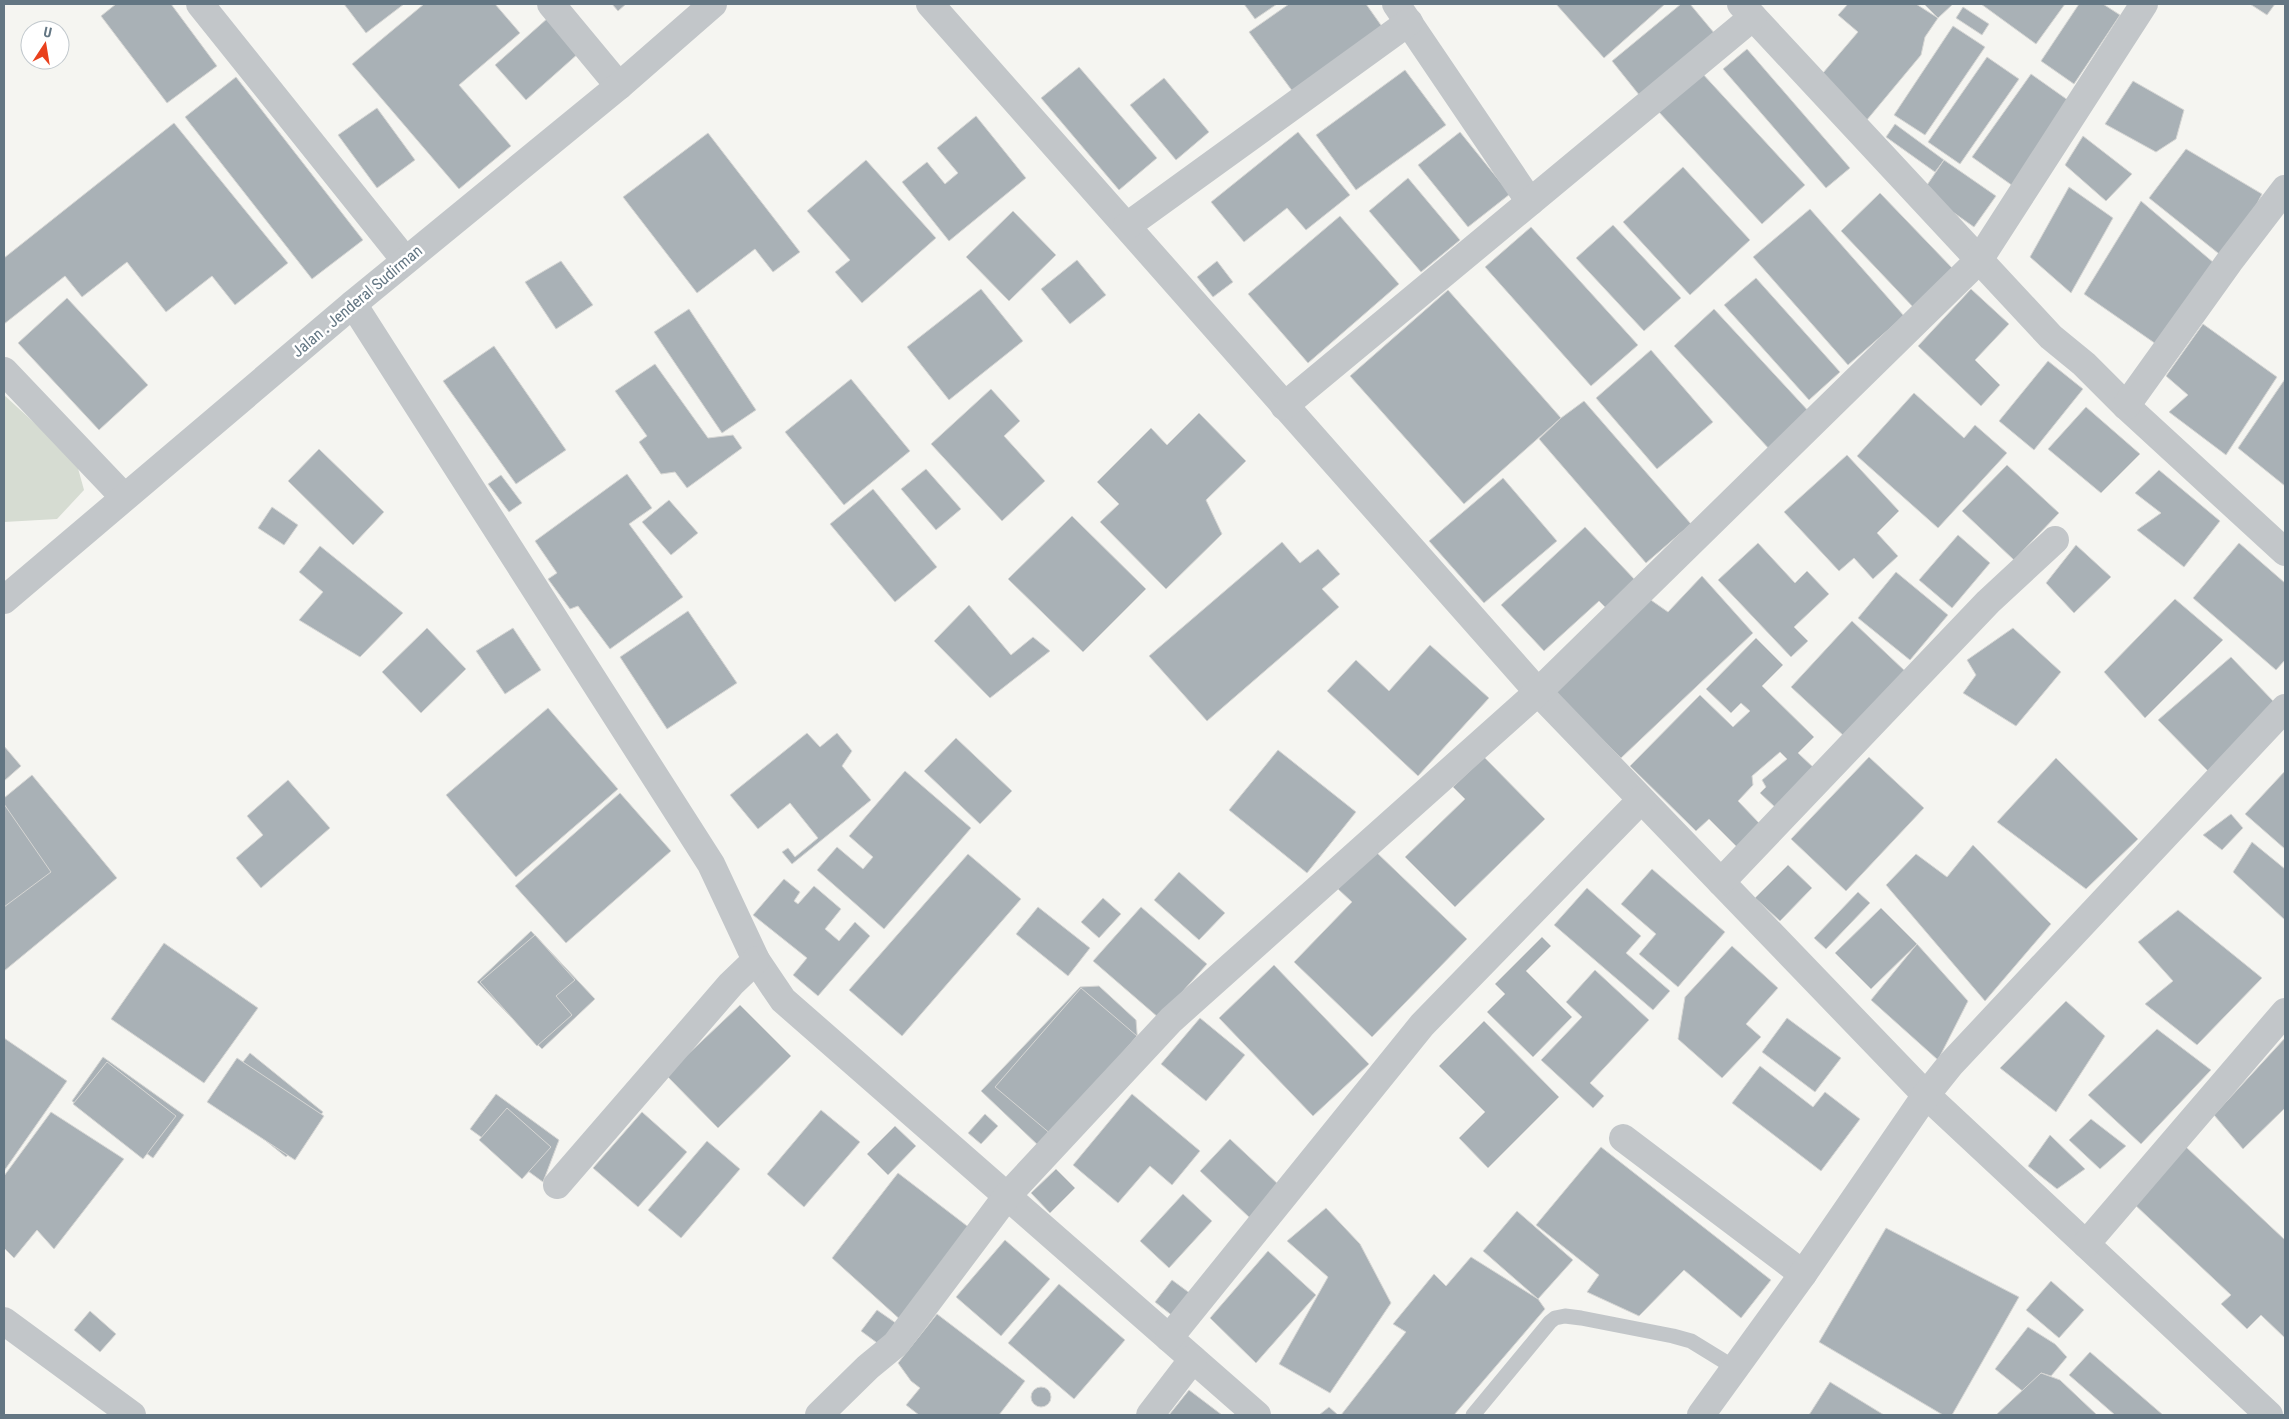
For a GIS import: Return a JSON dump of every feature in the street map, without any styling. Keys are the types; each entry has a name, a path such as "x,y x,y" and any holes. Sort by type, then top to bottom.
{"street":[{"path":"200,4 405,260"},
{"path":"551,4 619,86"},
{"name":"Jalan . Jenderal Sudirman","path":"4,600 405,260 619,86 713,4"},
{"path":"930,4 1538,692 1926,1094 2269,1415"},
{"path":"819,1415 868,1367 896,1344 1006,1196 1171,1020 1538,692 1979,260 2144,4"},
{"path":"1284,406 1530,202 1747,10 2051,337 2084,364 2126,406 2285,552"},
{"path":"1127,226 1402,13 1530,202"},
{"path":"2126,406 2229,262 2285,189"},
{"path":"353,304 711,864 756,960 783,1000 1257,1415"},
{"path":"4,371 124,497"},
{"path":"1721,882 1988,602 2055,540"},
{"path":"1701,1415 1803,1274 1926,1094 1950,1065 2285,708"},
{"path":"1169,1338 1422,1025 1641,800"},
{"path":"556,1185 731,984 756,960"},
{"path":"2086,1244 2285,1012"},
{"path":"1623,1138 1803,1274"},
{"path":"4,1321 132,1415"},
{"path":"1150,1415 1194,1360"}],"lane":[{"path":"1473,1415 1550,1322 1555,1318 1565,1316 1621,1325 1691,1341 1735,1368"}],"shaded area":[{"path":"4,395 76,461 84,490 57,519 4,522"}],"building":[{"path":"116,4 171,4 217,66 167,103 101,16"},
{"path":"344,4 404,4 366,33"},
{"path":"424,4 495,4 520,33 459,85 511,146 459,189 352,64"},
{"path":"612,4 626,4 618,11"},
{"path":"1244,4 1277,4 1255,19"},
{"path":"1289,4 1366,4 1383,28 1293,92 1249,32"},
{"path":"1556,4 1665,4 1604,58"},
{"path":"1681,4 1690,4 1715,34 1640,96 1612,61"},
{"path":"1848,4 1916,4 1938,18 1925,37 1921,55 1866,121 1817,80 1858,32 1838,15"},
{"path":"1924,4 1953,4 1938,18"},
{"path":"1981,4 2065,4 2036,44"},
{"path":"2079,4 2103,4 2120,15 2074,84 2041,61"},
{"path":"2250,4 2275,4 2267,15"},
{"path":"1963,7 1989,24 1982,35 1956,18"},
{"path":"549,17 580,52 526,100 495,65"},
{"path":"1953,26 1985,47 1925,135 1894,115"},
{"path":"1747,49 1850,168 1826,188 1723,69"},
{"path":"1987,57 2019,79 1960,164 1928,142"},
{"path":"1079,67 1157,158 1119,190 1041,98"},
{"path":"1405,70 1446,125 1356,190 1316,135"},
{"path":"1701,72 1805,185 1762,224 1658,111"},
{"path":"2031,74 2072,103 2013,186 1972,157"},
{"path":"236,77 363,240 312,279 185,117"},
{"path":"1164,78 1209,132 1176,160 1130,105"},
{"path":"2133,81 2184,110 2176,139 2156,152 2105,124"},
{"path":"377,108 415,160 377,188 338,135"},
{"path":"976,116 1026,178 949,241 902,182 927,162 945,184 958,173 937,148"},
{"path":"174,123 288,263 235,305 212,276 166,312 127,262 82,297 65,276 4,324 4,258"},
{"path":"1895,124 1944,160 1935,172 1886,137"},
{"path":"1298,132 1350,195 1306,230 1287,208 1244,242 1211,202"},
{"path":"1460,132 1510,194 1468,227 1418,165"},
{"path":"708,133 800,252 773,272 755,249 697,293 623,197"},
{"path":"2083,136 2132,174 2106,201 2065,165"},
{"path":"2186,149 2262,194 2228,261 2149,198"},
{"path":"866,160 936,238 862,303 835,272 850,260 807,211"},
{"path":"1944,160 1996,196 1974,227 1923,191"},
{"path":"1683,167 1750,240 1690,295 1623,222"},
{"path":"1408,178 1460,240 1421,272 1369,211"},
{"path":"2069,187 2113,218 2071,293 2030,257"},
{"path":"1880,193 1954,270 1914,308 1841,231"},
{"path":"2141,201 2221,269 2156,344 2084,294"},
{"path":"1810,209 1904,316 1848,365 1753,257"},
{"path":"1013,211 1056,255 1009,301 966,257"},
{"path":"1340,216 1399,284 1308,363 1248,294"},
{"path":"1613,225 1681,298 1644,331 1576,258"},
{"path":"1531,227 1638,345 1591,386 1485,267"},
{"path":"1077,260 1106,295 1070,324 1041,289"},
{"path":"561,261 593,305 556,329 525,282"},
{"path":"1217,261 1233,282 1213,297 1197,277"},
{"path":"1756,278 1840,372 1809,400 1724,305"},
{"path":"981,289 1023,341 949,400 907,347"},
{"path":"1971,289 2009,324 1975,360 2000,385 1981,406 1918,346"},
{"path":"1448,290 1561,418 1464,504 1350,376"},
{"path":"67,298 148,385 99,430 18,343"},
{"path":"689,309 756,410 722,433 654,332"},
{"path":"1714,309 1812,415 1771,451 1674,346"},
{"path":"2203,324 2277,377 2226,455 2169,412 2188,395 2166,376"},
{"path":"494,346 566,450 516,484 443,381"},
{"path":"1651,350 1713,422 1657,469 1596,398"},
{"path":"2048,361 2083,389 2034,450 1999,421"},
{"path":"655,364 708,438 733,435 742,448 687,488 675,472 661,474 639,442 647,436 615,391"},
{"path":"851,379 910,451 844,505 785,432"},
{"path":"2285,379 2285,486 2238,448"},
{"path":"991,389 1020,421 1004,436 1045,481 1002,521 931,444"},
{"path":"1914,393 1964,438 1975,425 2007,453 1938,528 1857,456"},
{"path":"1584,401 1691,524 1646,563 1539,439 1561,418"},
{"path":"2086,407 2140,454 2101,493 2048,449"},
{"path":"1199,413 1246,461 1206,500 1222,534 1166,589 1100,522 1119,504 1097,482 1151,428 1167,445"},
{"path":"319,449 384,512 353,545 288,481"},
{"path":"1847,455 1899,511 1877,533 1898,556 1873,579 1854,558 1839,571 1784,512"},
{"path":"2007,465 2059,513 2014,560 1962,511"},
{"path":"926,469 961,509 936,530 901,489"},
{"path":"2159,470 2220,521 2184,567 2137,530 2161,513 2135,493"},
{"path":"627,474 652,508 629,524 683,597 610,649 578,606 570,609 548,579 557,573 535,541"},
{"path":"501,475 522,503 509,512 488,484"},
{"path":"1503,478 1557,541 1484,603 1429,541"},
{"path":"873,489 937,567 895,602 830,524"},
{"path":"669,500 698,533 671,555 642,522"},
{"path":"272,507 298,525 284,545 258,528"},
{"path":"1072,516 1146,589 1083,652 1008,579"},
{"path":"1585,527 1636,581 1606,608 1599,601 1544,651 1501,605"},
{"path":"1958,535 1990,563 1952,608 1919,580"},
{"path":"1282,542 1300,563 1318,549 1340,574 1322,589 1339,607 1207,721 1149,656"},
{"path":"1758,543 1795,583 1807,571 1829,594 1794,627 1808,641 1791,657 1718,580"},
{"path":"2239,543 2285,583 2285,660 2276,670 2193,598"},
{"path":"2076,545 2111,577 2074,613 2046,583"},
{"path":"320,546 403,613 360,657 299,620 323,592 299,572"},
{"path":"1896,572 1948,615 1910,660 1858,618"},
{"path":"1702,576 1753,633 1621,758 1552,690 1648,598 1668,612"},
{"path":"2175,599 2223,640 2145,718 2104,672"},
{"path":"969,605 1011,655 1033,637 1050,651 990,698 934,641"},
{"path":"688,611 737,683 667,729 620,657"},
{"path":"1852,621 1906,672 1845,737 1791,687"},
{"path":"427,628 466,669 421,713 382,672"},
{"path":"513,628 541,670 505,694 476,651"},
{"path":"2013,628 2061,672 2016,726 1963,693 1976,675 1967,660"},
{"path":"1756,638 1783,665 1762,686 1814,737 1798,753 1815,769 1776,808 1760,793 1766,787 1762,780 1787,759 1780,752 1752,776 1753,785 1738,801 1760,824 1737,847 1709,819 1696,831 1630,766 1700,695 1733,727 1750,711 1741,703 1731,713 1706,689"},
{"path":"1430,645 1489,698 1418,776 1327,691 1356,660 1389,691"},
{"path":"2231,657 2274,702 2208,771 2158,720"},
{"path":"548,708 618,789 516,877 446,795"},
{"path":"807,733 820,747 837,733 852,751 842,766 871,800 792,864 782,852 788,848 795,857 818,838 790,803 758,829 730,795"},
{"path":"956,738 1012,791 980,824 924,771"},
{"path":"4,746 21,766 4,781"},
{"path":"1278,750 1356,812 1307,873 1229,810"},
{"path":"1484,757 1545,819 1455,907 1405,857 1465,799 1453,787"},
{"path":"1869,757 1924,808 1846,891 1791,839"},
{"path":"2056,758 2138,839 2086,889 1997,822"},
{"path":"905,771 971,828 884,929 817,870 837,847 863,869 873,857 849,836"},
{"path":"2285,771 2285,849 2245,814"},
{"path":"32,775 117,878 4,971 4,798"},
{"path":"288,780 330,828 261,888 236,858 263,835 247,816"},
{"path":"620,793 671,851 566,943 515,886"},
{"path":"4,804 51,872 4,907"},
{"path":"2231,814 2243,828 2222,850 2203,835"},
{"path":"2252,842 2285,869 2285,920 2233,872"},
{"path":"1973,845 2051,924 1985,1001 1886,885 1916,854 1947,877"},
{"path":"1375,851 1467,939 1372,1037 1294,962 1352,902 1338,889"},
{"path":"968,854 1021,899 902,1036 849,990"},
{"path":"1788,865 1812,888 1780,921 1755,898"},
{"path":"1652,869 1725,932 1678,987 1639,954 1656,934 1621,904"},
{"path":"1179,872 1225,913 1199,940 1154,900"},
{"path":"784,879 800,892 794,901 798,904 814,886 841,909 825,929 839,941 855,922 870,936 818,996 793,975 807,958 753,915"},
{"path":"1587,888 1641,936 1626,953 1670,991 1653,1010 1554,925"},
{"path":"1858,892 1870,903 1826,949 1814,938"},
{"path":"1103,898 1121,914 1099,938 1081,922"},
{"path":"1038,907 1090,948 1068,976 1016,934"},
{"path":"1141,907 1207,964 1159,1018 1093,961"},
{"path":"1881,908 1917,944 1871,989 1835,953"},
{"path":"2178,910 2262,978 2197,1045 2145,1004 2173,981 2138,942"},
{"path":"531,931 595,999 542,1049 477,982"},
{"path":"535,935 575,980 556,996 572,1015 537,1046 480,982"},
{"path":"1542,937 1551,946 1526,971 1572,1017 1533,1057 1487,1012 1505,994 1495,984"},
{"path":"164,943 258,1008 204,1083 111,1019"},
{"path":"1917,944 1968,1001 1938,1060 1871,1000"},
{"path":"1732,946 1778,988 1746,1024 1761,1037 1722,1078 1678,1039 1685,997"},
{"path":"1274,965 1369,1064 1313,1116 1219,1018"},
{"path":"1595,970 1649,1020 1590,1083 1604,1096 1593,1108 1541,1060 1582,1017 1566,1002"},
{"path":"1099,986 1136,1020 1138,1045 1041,1148 981,1091 1080,987"},
{"path":"1081,988 1137,1036 1052,1135 995,1087"},
{"path":"2066,1001 2105,1036 2056,1112 2000,1068"},
{"path":"740,1005 791,1056 718,1128 666,1075"},
{"path":"1200,1018 1245,1055 1206,1101 1161,1064"},
{"path":"1787,1018 1841,1058 1815,1092 1762,1052"},
{"path":"1484,1021 1559,1097 1488,1168 1459,1138 1485,1112 1439,1066"},
{"path":"2157,1029 2211,1070 2141,1144 2088,1095"},
{"path":"4,1038 67,1081 4,1171"},
{"path":"2285,1038 2285,1108 2243,1149 2214,1115"},
{"path":"250,1053 323,1112 286,1157 214,1099"},
{"path":"103,1057 184,1115 153,1158 72,1101"},
{"path":"237,1058 324,1116 295,1160 207,1102"},
{"path":"107,1062 176,1116 143,1159 73,1104"},
{"path":"1760,1066 1813,1107 1825,1092 1860,1119 1821,1171 1732,1103"},
{"path":"496,1094 559,1140 543,1182 470,1129"},
{"path":"1132,1094 1200,1151 1172,1185 1150,1166 1118,1203 1073,1165"},
{"path":"507,1108 551,1147 522,1179 479,1140"},
{"path":"821,1110 860,1142 804,1207 767,1174"},
{"path":"51,1112 124,1159 54,1249 37,1230 14,1258 4,1248 4,1176"},
{"path":"642,1112 687,1152 638,1207 593,1168"},
{"path":"985,1114 998,1126 981,1144 968,1133"},
{"path":"2091,1119 2126,1146 2100,1169 2069,1140"},
{"path":"895,1126 916,1146 888,1175 867,1154"},
{"path":"2050,1135 2085,1169 2057,1189 2028,1166"},
{"path":"1230,1139 1280,1186 1250,1218 1200,1171"},
{"path":"707,1141 740,1169 681,1238 648,1210"},
{"path":"1601,1147 1771,1280 1741,1318 1684,1270 1639,1316 1587,1292 1599,1275 1536,1225"},
{"path":"2186,1147 2285,1240 2285,1338 2261,1315 2247,1329 2221,1304 2231,1295 2133,1203"},
{"path":"1056,1169 1075,1188 1050,1213 1031,1193"},
{"path":"898,1173 971,1229 904,1323 832,1258"},
{"path":"1183,1194 1212,1221 1169,1268 1140,1241"},
{"path":"1326,1208 1360,1244 1391,1303 1330,1393 1279,1364 1328,1277 1287,1241"},
{"path":"1517,1211 1573,1260 1538,1299 1483,1251"},
{"path":"1886,1228 2019,1297 1952,1415 1943,1415 1819,1342"},
{"path":"1005,1240 1050,1279 1001,1336 956,1297"},
{"path":"1268,1251 1316,1295 1256,1363 1210,1318"},
{"path":"1471,1257 1538,1299 1545,1309 1454,1415 1341,1415 1406,1332 1393,1324 1434,1274 1446,1286"},
{"path":"1172,1280 1191,1294 1174,1317 1155,1302"},
{"path":"2051,1281 2084,1310 2059,1338 2026,1310"},
{"path":"1059,1284 1125,1340 1074,1399 1008,1343"},
{"path":"877,1310 900,1326 884,1348 861,1331"},
{"path":"90,1311 116,1334 100,1352 74,1330"},
{"path":"937,1314 1025,1381 999,1415 919,1415 906,1405 920,1388 911,1381 898,1363"},
{"path":"2028,1327 2055,1344 2067,1357 2051,1376 2041,1373 2025,1393 1995,1369"},
{"path":"2090,1352 2163,1415 2115,1415 2069,1375"},
{"path":"2041,1373 2060,1380 2097,1415 1996,1415"},
{"path":"1830,1382 1884,1415 1809,1415"},
{"path":"1037,1387 1045,1387 1051,1393 1051,1401 1045,1407 1037,1407 1031,1401 1031,1393"},
{"path":"1189,1390 1222,1415 1169,1415"},
{"path":"1329,1407 1338,1415 1319,1415"}]}
